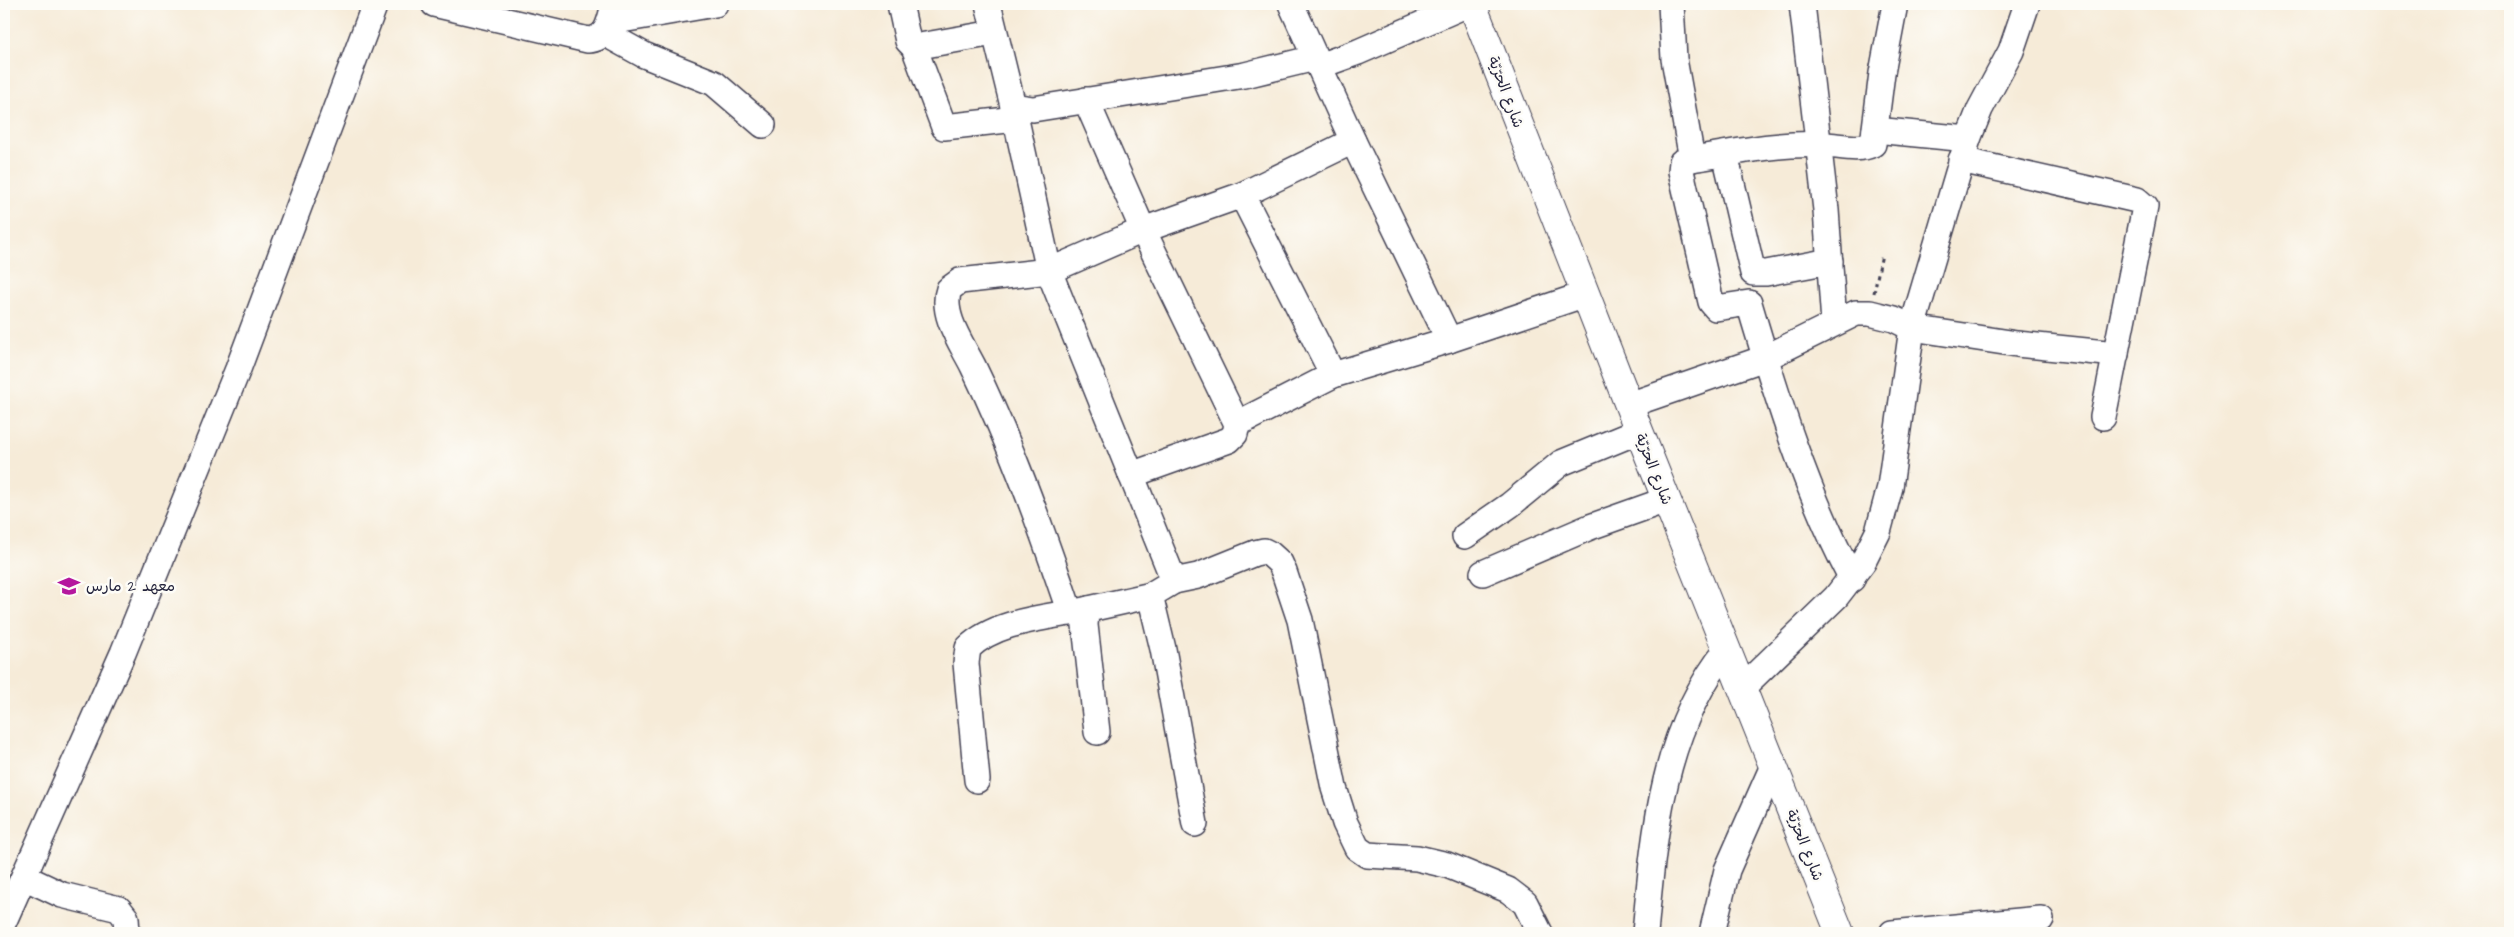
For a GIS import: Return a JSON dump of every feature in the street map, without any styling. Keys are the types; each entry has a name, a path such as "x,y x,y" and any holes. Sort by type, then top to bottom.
{"main road":[{"name":"شارع الحرّيّة","path":"1472,4 1639,432 1840,933"}],"street":[{"path":"4,922 123,653 238,369 375,4"},
{"path":"434,4 588,40 598,39 609,20"},
{"path":"609,20 715,4"},
{"path":"900,4 908,41 914,47 944,127 1014,112 1317,62 1366,48 1468,4"},
{"path":"988,4 1049,271 1174,580"},
{"path":"1292,4 1353,141 1449,340"},
{"path":"1671,4 1674,59 1692,159"},
{"path":"1802,4 1830,261 1834,323"},
{"path":"1725,154 1758,299 1749,303 1716,308 1711,302 1681,171 1682,162 1692,159 1725,154 1778,147 1818,145 1867,147 1873,144 1882,73 1895,4"},
{"path":"1742,688 1814,621 1852,579 1870,550 1883,516 1890,487 1912,328 1964,150 1983,101 2011,51 2027,4"},
{"path":"609,20 644,55 714,83 763,125"},
{"path":"914,47 994,33"},
{"path":"1086,100 1143,230 1237,424 1235,434 1229,440 1132,475"},
{"path":"1875,130 1964,150 2137,200 2143,204 2144,216 2103,418"},
{"path":"1097,732 1085,625 1086,613 1080,611 987,395 952,325 948,308 949,289 960,281 1049,271 1143,230 1242,195 1353,141"},
{"path":"1242,195 1333,375"},
{"path":"1753,273 1766,273 1830,261"},
{"path":"1237,424 1333,375 1449,340 1586,294"},
{"path":"1749,303 1802,470 1822,520 1852,579"},
{"path":"1629,405 1765,358 1849,315 1870,313 1894,319 1912,328 2017,344 2116,354"},
{"path":"1465,536 1535,486 1561,463 1639,432"},
{"path":"1484,573 1590,527 1666,500"},
{"path":"977,780 966,663 968,648 976,640 994,631 1152,596 1174,580 1198,576 1255,553 1264,552 1275,557 1284,572 1300,620 1332,780 1345,823 1357,848 1367,855 1418,858 1447,865 1508,890 1524,903 1540,933"},
{"path":"1152,596 1195,824"},
{"path":"1645,933 1654,838 1679,737 1692,705 1715,665 1727,650"},
{"path":"1712,933 1726,870 1773,766"},
{"path":"24,877 62,895 119,909 126,918 127,933"},
{"path":"1892,933 2041,919"}],"path":[{"path":"1870,313 1882,254"}],"place":[{"name":"معهد 2 مارس","path":"69,586"}]}
